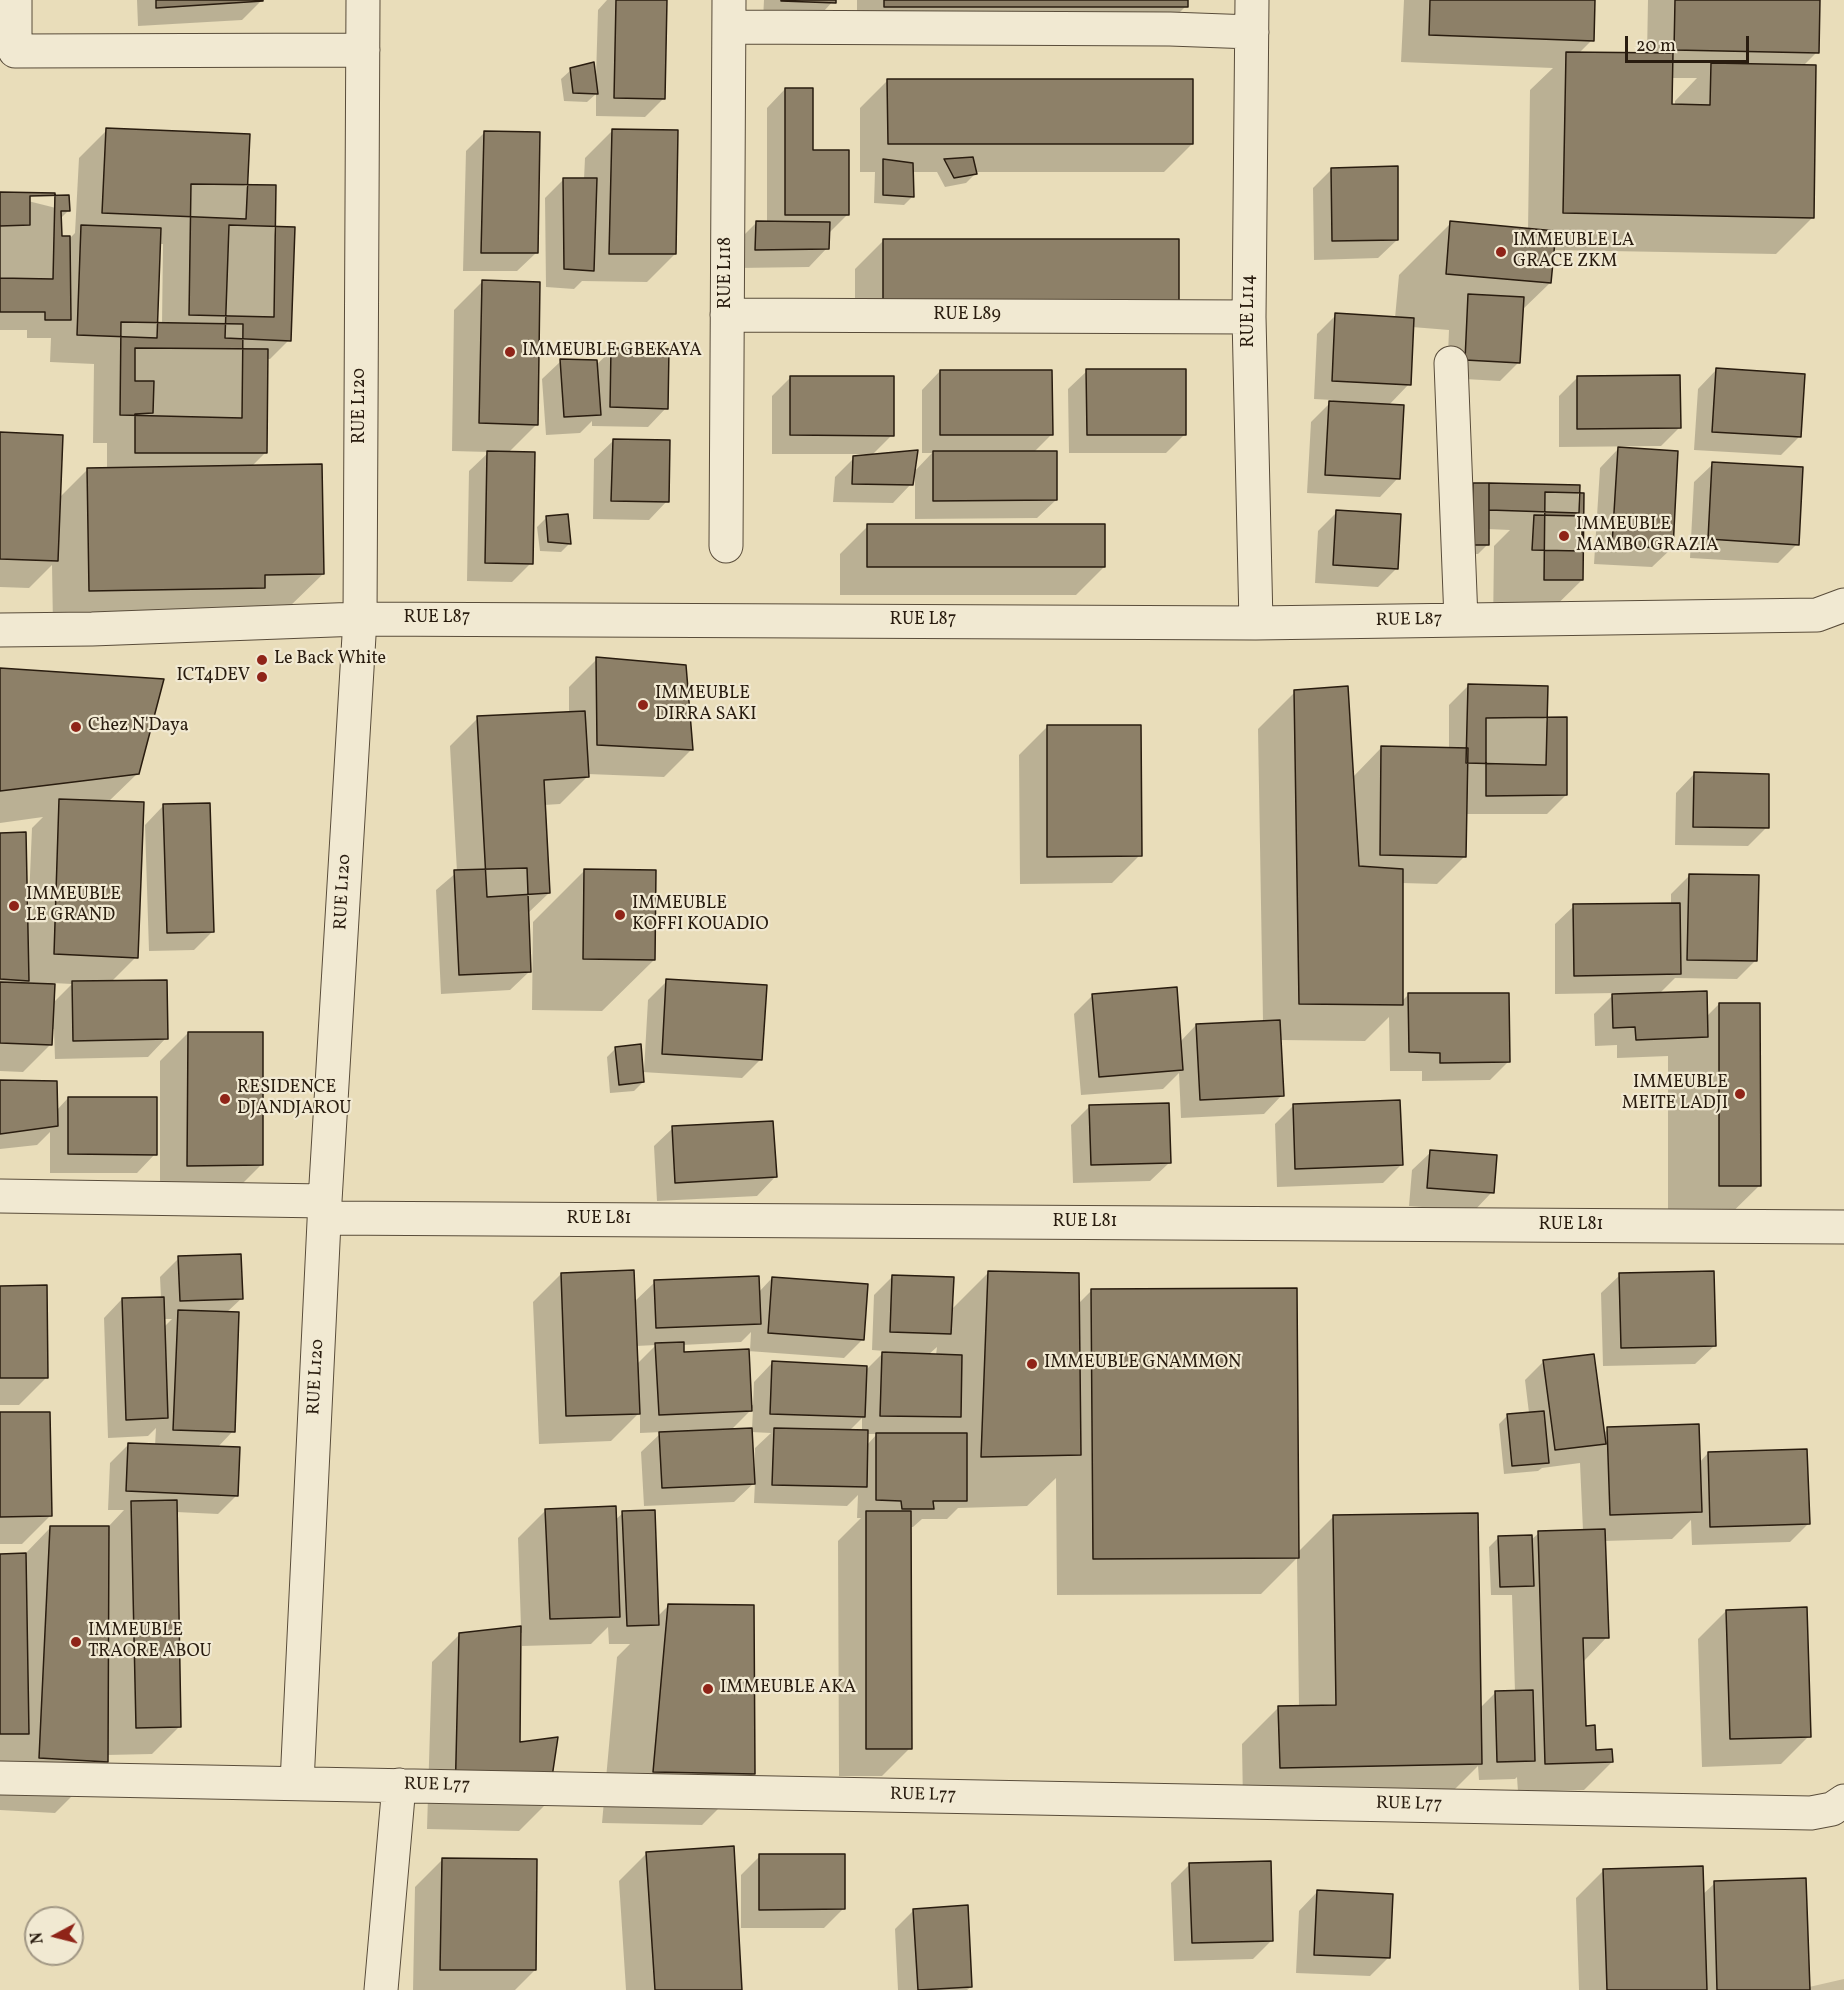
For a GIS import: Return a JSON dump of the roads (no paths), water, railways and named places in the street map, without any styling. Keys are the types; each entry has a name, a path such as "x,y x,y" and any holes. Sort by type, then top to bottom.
{"street":[{"path":"15,0 8,51 363,50"},
{"name":"RUE L120","path":"297,1783 325,1210 360,619 363,0"},
{"path":"729,14 1170,29 1252,16"},
{"name":"RUE L118","path":"726,546 729,14"},
{"name":"RUE L114","path":"1252,16 1249,317 1256,623"},
{"name":"RUE L89","path":"727,315 1249,317"},
{"path":"1451,363 1461,620"},
{"name":"RUE L87","path":"0,630 92,629 360,619 1256,623 1817,615 1844,605"},
{"name":"RUE L81","path":"0,1196 325,1210 1844,1227"},
{"name":"RUE L77","path":"0,1778 1811,1813 1832,1809 1844,1801"},
{"path":"381,1990 399,1785"}],"place":[{"name":"IMMEUBLE LA GRACE ZKM","path":"1501,252"},
{"name":"IMMEUBLE GBEKAYA","path":"510,352"},
{"name":"IMMEUBLE MAMBO GRAZIA","path":"1564,536"},
{"name":"Le Back White","path":"262,660"},
{"name":"ICT4DEV","path":"262,677"},
{"name":"IMMEUBLE DIRRA SAKI","path":"643,705"},
{"name":"Chez N'Daya","path":"76,727"},
{"name":"IMMEUBLE LE GRAND","path":"14,906"},
{"name":"IMMEUBLE KOFFI KOUADIO","path":"620,915"},
{"name":"IMMEUBLE MEITE LADJI","path":"1740,1094"},
{"name":"RESIDENCE DJANDJAROU","path":"225,1099"},
{"name":"IMMEUBLE GNAMMON","path":"1032,1364"},
{"name":"IMMEUBLE TRAORE ABOU","path":"76,1642"},
{"name":"IMMEUBLE AKA","path":"708,1689"}]}
